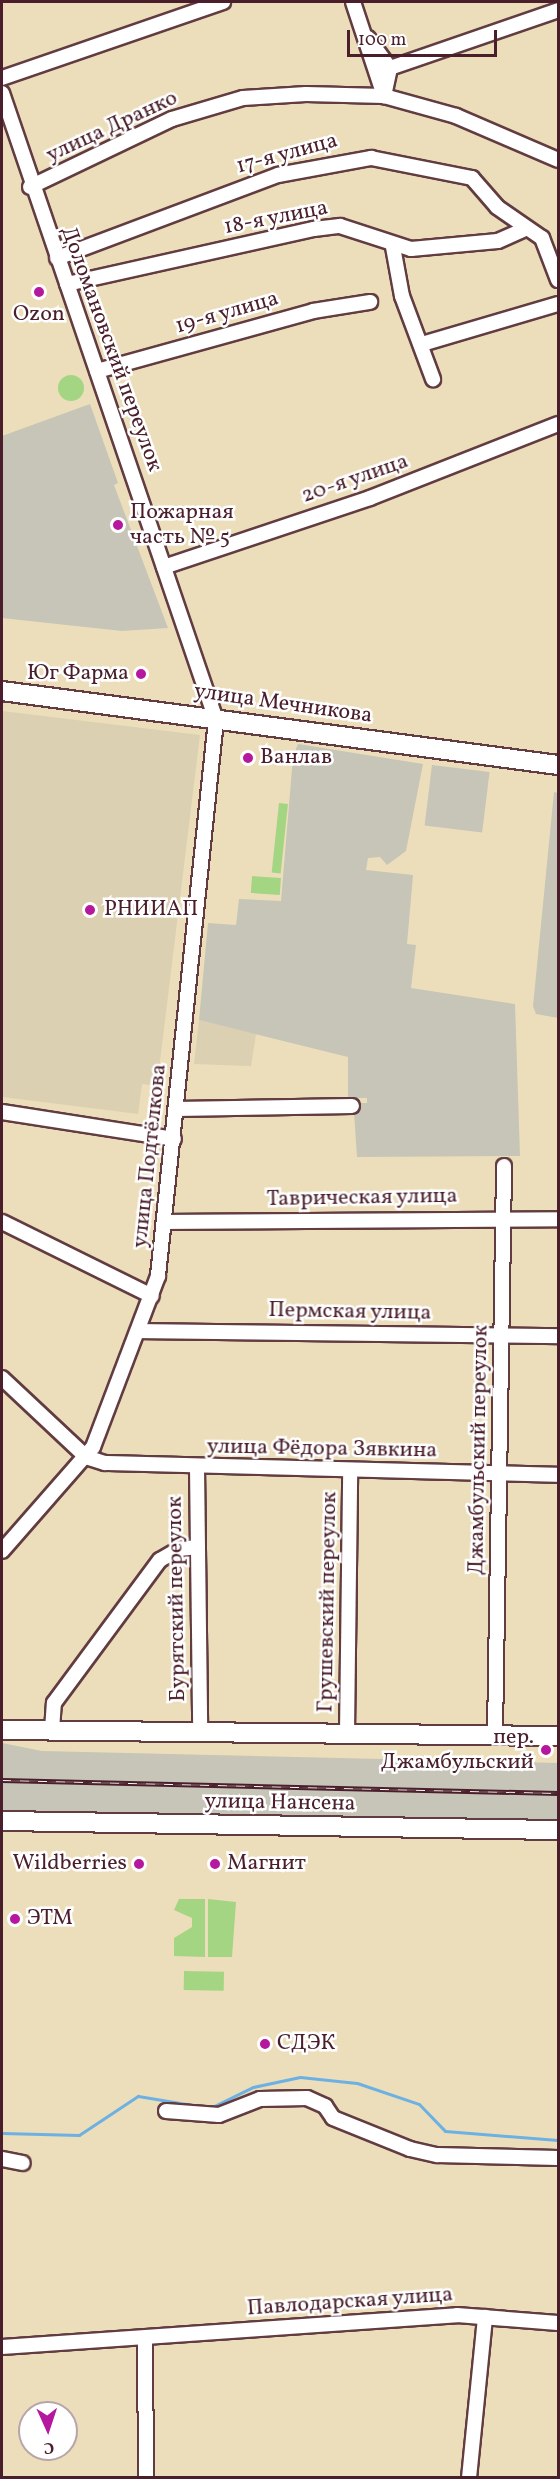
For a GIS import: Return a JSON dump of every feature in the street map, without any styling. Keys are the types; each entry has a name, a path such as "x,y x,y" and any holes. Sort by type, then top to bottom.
{"main road":[{"name":"улица Мечникова","path":"2,691 558,765"},
{"path":"2,1730 558,1736"},
{"name":"улица Нансена","path":"2,1821 558,1830"}],"street":[{"path":"2,78 223,2"},
{"path":"353,2 368,38 390,68 384,96"},
{"path":"390,68 558,12"},
{"path":"368,38 367,56 384,96"},
{"name":"Доломановский переулок","path":"2,93 30,187 67,284 216,720"},
{"name":"улица Дранко","path":"30,187 172,118 243,98 384,96 456,116 558,160"},
{"name":"17-я улица","path":"57,258 278,175 349,158 400,160 471,178 525,228 542,238 558,280"},
{"name":"18-я улица","path":"67,284 314,229 340,226 393,247 498,241 525,228"},
{"path":"393,247 402,296 422,344 433,379"},
{"name":"19-я улица","path":"97,371 313,311 370,302"},
{"path":"422,344 558,304"},
{"name":"20-я улица","path":"164,567 370,498 558,424"},
{"name":"улица Подтёлкова","path":"2,1551 86,1456 141,1331 152,1296 167,1222 176,1109 216,720"},
{"path":"176,1109 352,1106"},
{"path":"2,1112 174,1139"},
{"name":"Джамбульский переулок","path":"495,1735 504,1166"},
{"name":"Таврическая улица","path":"167,1222 504,1217 558,1219"},
{"path":"2,1222 152,1296"},
{"name":"Пермская улица","path":"141,1331 558,1336"},
{"path":"2,1378 86,1456"},
{"name":"улица Фёдора Зявкина","path":"86,1456 105,1463 197,1467 558,1475"},
{"name":"Бурятский переулок","path":"197,1467 200,1731"},
{"name":"Грушевский переулок","path":"347,1733 350,1472"},
{"path":"51,1730 54,1703 160,1560 179,1549 198,1547"},
{"path":"166,2111 219,2115 260,2099 307,2098 325,2106 333,2118 410,2149 437,2155 558,2158"},
{"path":"2,2159 23,2163"},
{"name":"Павлодарская улица","path":"2,2348 457,2315 558,2323"},
{"path":"469,2478 485,2317"},
{"path":"145,2338 146,2478"}],"shaded area":[{"path":"90,404 118,483 114,485 168,628 122,631 2,618 2,436"},
{"name":"РНИИАП","path":"2,711 200,735 157,1086 142,1084 138,1114 2,1097"},
{"path":"298,744 423,764 406,851 387,865 380,857 368,858 366,870 413,875 407,944 416,945 411,988 515,1004 520,1156 357,1157 354,1112 356,1103 367,1103 367,1098 348,1098 348,1057 199,1020 208,923 236,925 239,899 281,901 293,757"},
{"path":"432,765 490,772 482,833 425,826"},
{"path":"554,792 558,793 558,1018 536,1014 533,1006"},
{"path":"199,1020 256,1034 251,1066 194,1064"},
{"path":"2,1743 42,1751 558,1763 558,1823 2,1810"}],"green space":[{"path":"71,375 80,379 84,388 80,397 71,401 62,397 58,388 62,379"},
{"path":"279,803 288,804 281,874 272,873"},
{"path":"252,876 281,878 280,895 251,893"},
{"path":"179,1899 205,1899 205,1957 174,1956 174,1938 192,1927 192,1918 174,1910"},
{"path":"208,1899 236,1902 232,1957 208,1957"},
{"path":"184,1971 224,1972 224,1991 184,1990"}],"waterway":[{"path":"2,2133 79,2135 138,2096 210,2108 253,2087 300,2077 357,2083 419,2104 445,2131 558,2140"}],"railway":[{"path":"2,1780 558,1793"}],"place":[{"name":"Ozon","path":"39,292"},
{"name":"Пожарная часть № 5","path":"118,525"},
{"name":"Юг Фарма","path":"141,674"},
{"name":"Ванлав","path":"248,758"},
{"name":"РНИИАП","path":"90,910"},
{"name":"пер. Джамбульский","path":"546,1750"},
{"name":"Wildberries","path":"139,1864"},
{"name":"Магнит","path":"215,1864"},
{"name":"ЭТМ","path":"15,1919"},
{"name":"СДЭК","path":"265,2044"}]}
